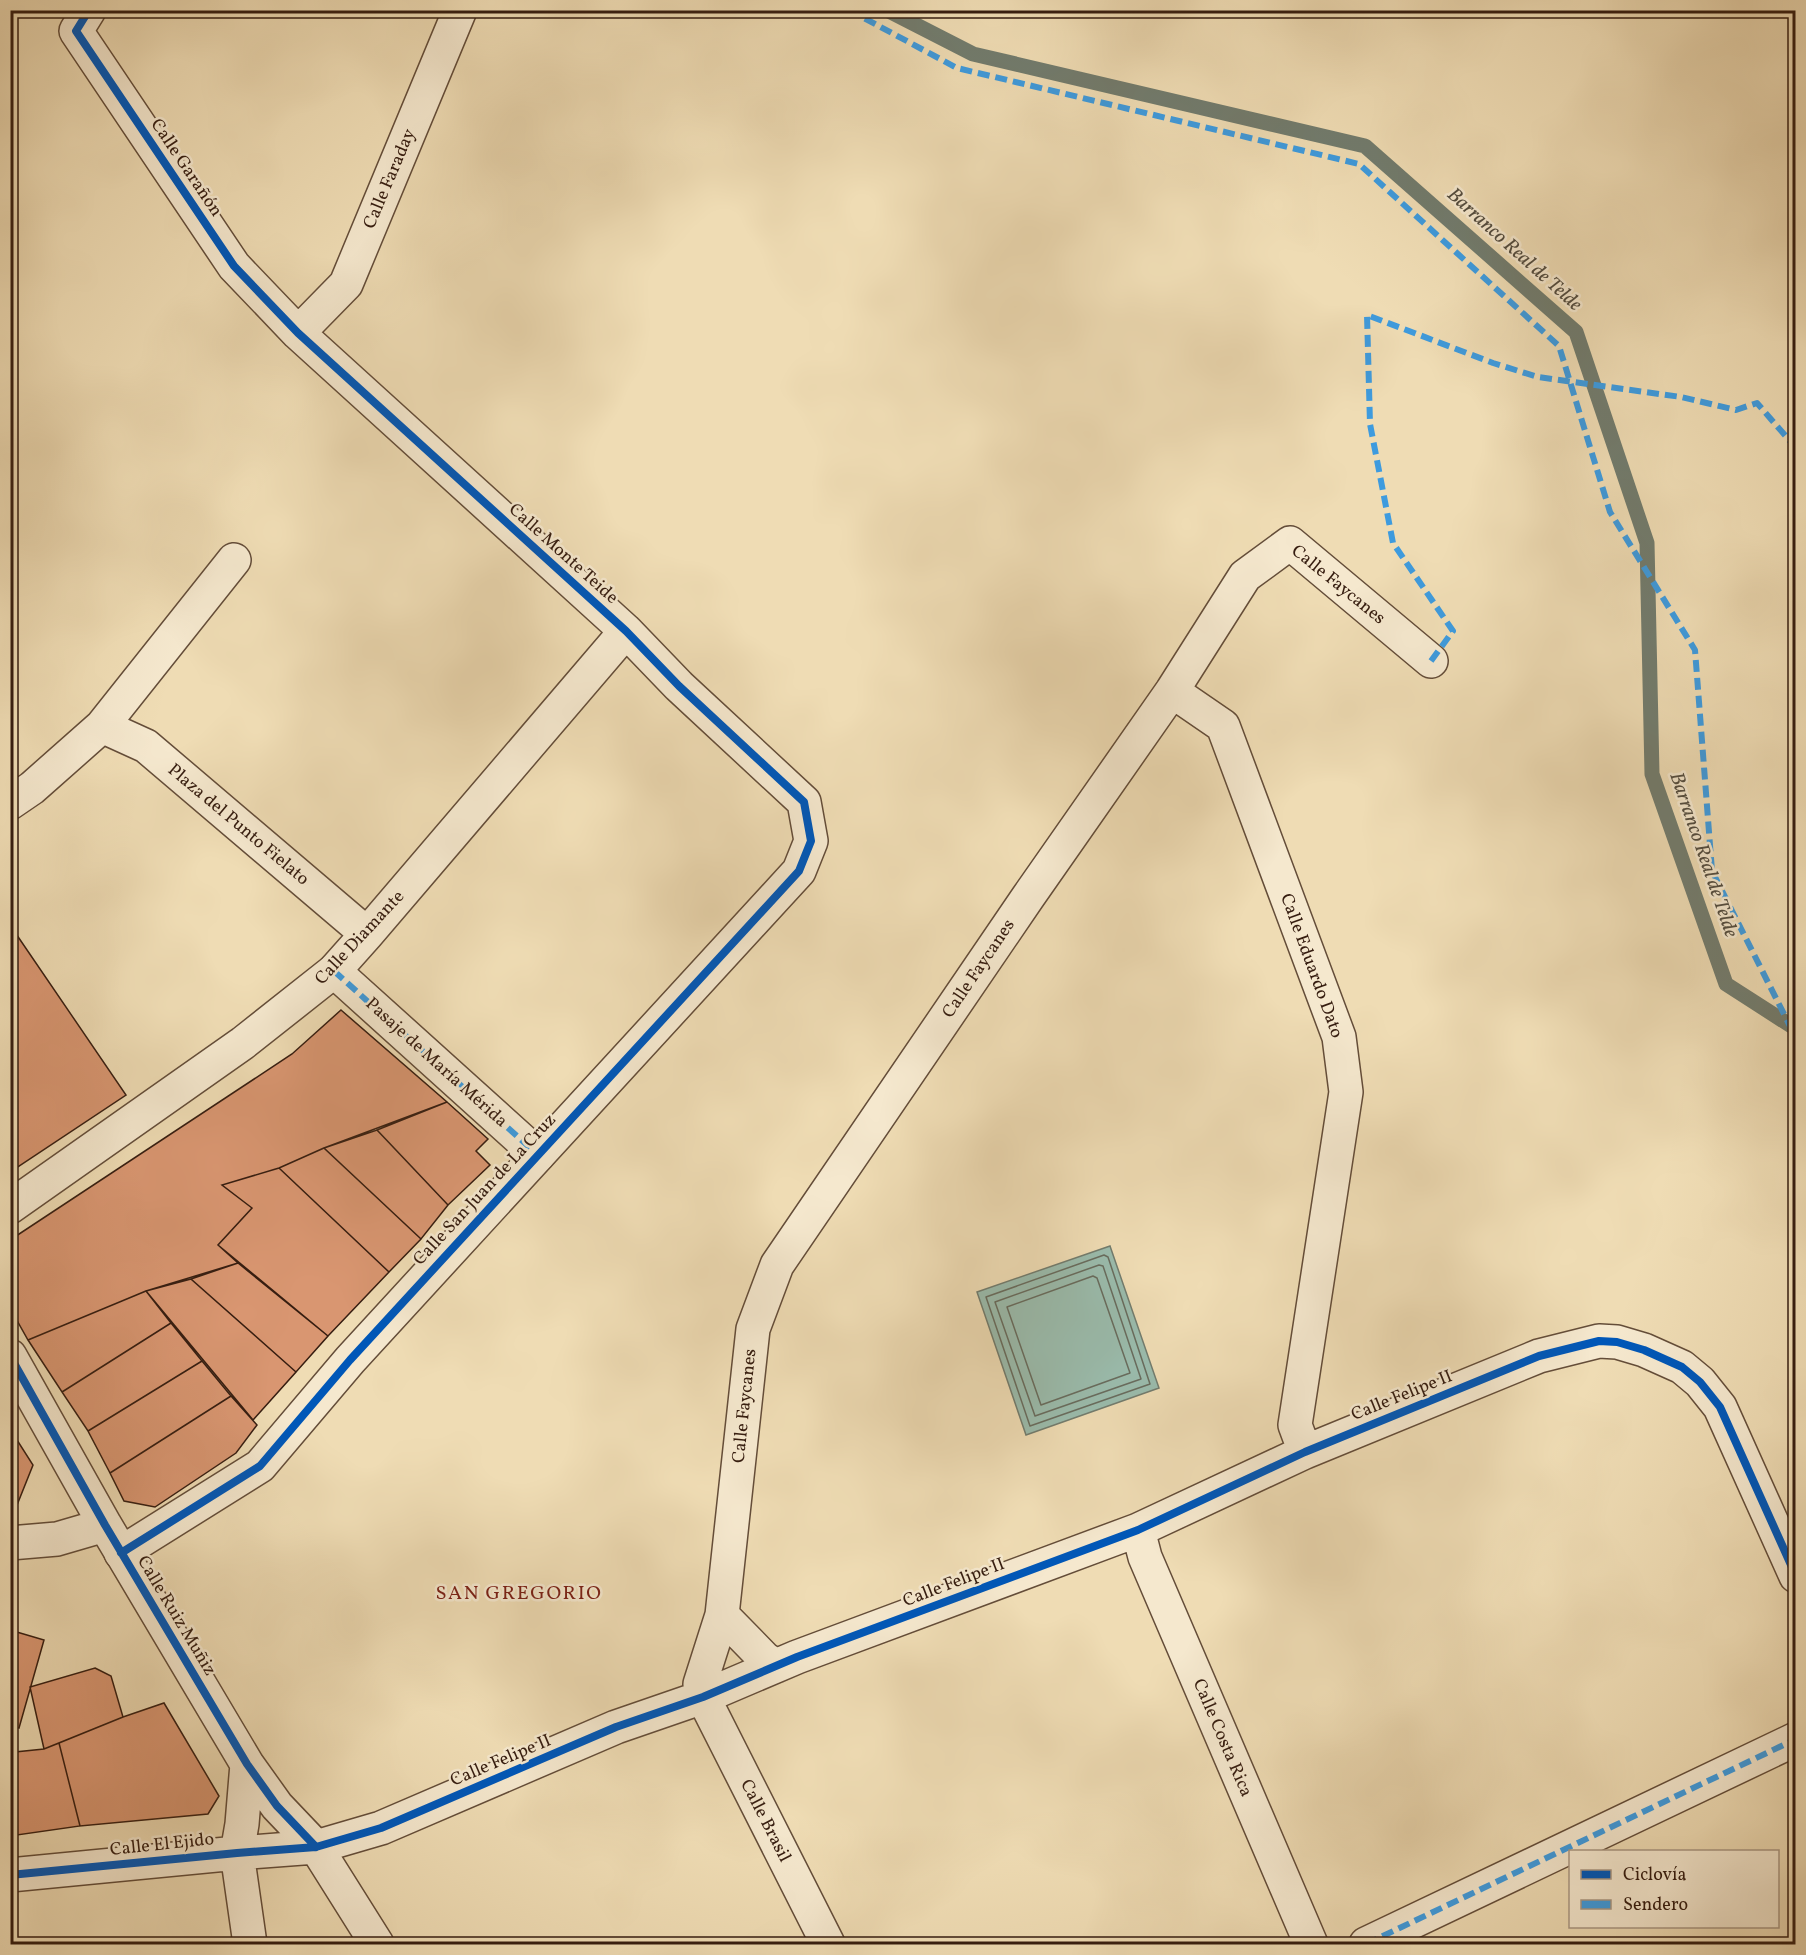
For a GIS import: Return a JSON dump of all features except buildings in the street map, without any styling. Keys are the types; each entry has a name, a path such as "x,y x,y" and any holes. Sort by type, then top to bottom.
{"street":[{"name":"Calle Garañón","path":"89,10 76,31 234,266 298,333"},
{"name":"Calle Faraday","path":"298,333 346,284 460,10"},
{"name":"Calle Monte Teide","path":"298,333 626,632 679,686 804,802"},
{"name":"Calle Faycanes","path":"703,1697 700,1684 722,1615 753,1329 777,1265 1028,897 1172,691 1245,576 1290,543 1431,661"},
{"path":"10,803 32,788 102,726 234,560"},
{"name":"Calle Diamante","path":"10,1207 243,1043 334,971 626,632"},
{"name":"Calle Eduardo Dato","path":"1172,691 1223,726 1339,1037 1346,1092 1295,1425 1305,1452"},
{"name":"Plaza del Punto Fielato","path":"102,726 146,746 368,934"},
{"name":"Calle San Juan de La Cruz","path":"121,1553 260,1466 350,1360 799,871 811,841 804,802"},
{"name":"Pasaje de María Mérida","path":"334,971 538,1155"},
{"name":"Calle Felipe II","path":"316,1847 381,1828 616,1727 703,1697 776,1666 1138,1530 1305,1452 1539,1356 1599,1341 1617,1342 1644,1350 1682,1367 1700,1382 1720,1407 1796,1576"},
{"name":"Calle Ruiz Muñiz","path":"10,1356 121,1553 247,1764 277,1806 316,1847 377,1944"},
{"path":"10,1543 57,1539 105,1525"},
{"name":"Calle Costa Rica","path":"1138,1530 1145,1557 1311,1944"},
{"path":"722,1615 765,1659 776,1666"},
{"name":"Calle Brasil","path":"703,1697 828,1944"},
{"path":"1365,1944 1796,1739"},
{"path":"247,1764 237,1853 250,1944"},
{"name":"Calle El Ejido","path":"10,1875 316,1847"}],"water":[{"path":"1110,1246 1159,1388 1026,1435 977,1292"}],"waterway":[{"name":"Barranco Real de Telde","path":"887,10 973,54 1365,146 1576,332 1647,543 1652,774 1726,984 1796,1029"}],"marked path":[{"path":"849,10 957,68 1359,164 1559,346 1610,512 1695,650 1712,871 1796,1038"},
{"path":"1431,661 1453,631 1393,543 1370,424 1367,315 1493,363 1538,377 1681,397 1736,410 1757,403 1796,448"},
{"path":"334,971 538,1155"},
{"path":"1366,1944 1796,1739"}],"cycle path":[{"path":"89,10 76,31 234,266 298,333 626,631 679,686 804,802 811,841 799,871 350,1360 260,1466 121,1553"},
{"path":"10,1875 316,1847 381,1828 616,1727 703,1697 797,1657 1138,1530 1305,1452 1539,1356 1599,1341 1617,1342 1644,1350 1682,1367 1700,1382 1720,1407 1796,1576"},
{"path":"10,1356 105,1525 247,1764 277,1806 316,1847"}],"district":[{"name":"SAN GREGORIO","path":"519,1594"}]}
